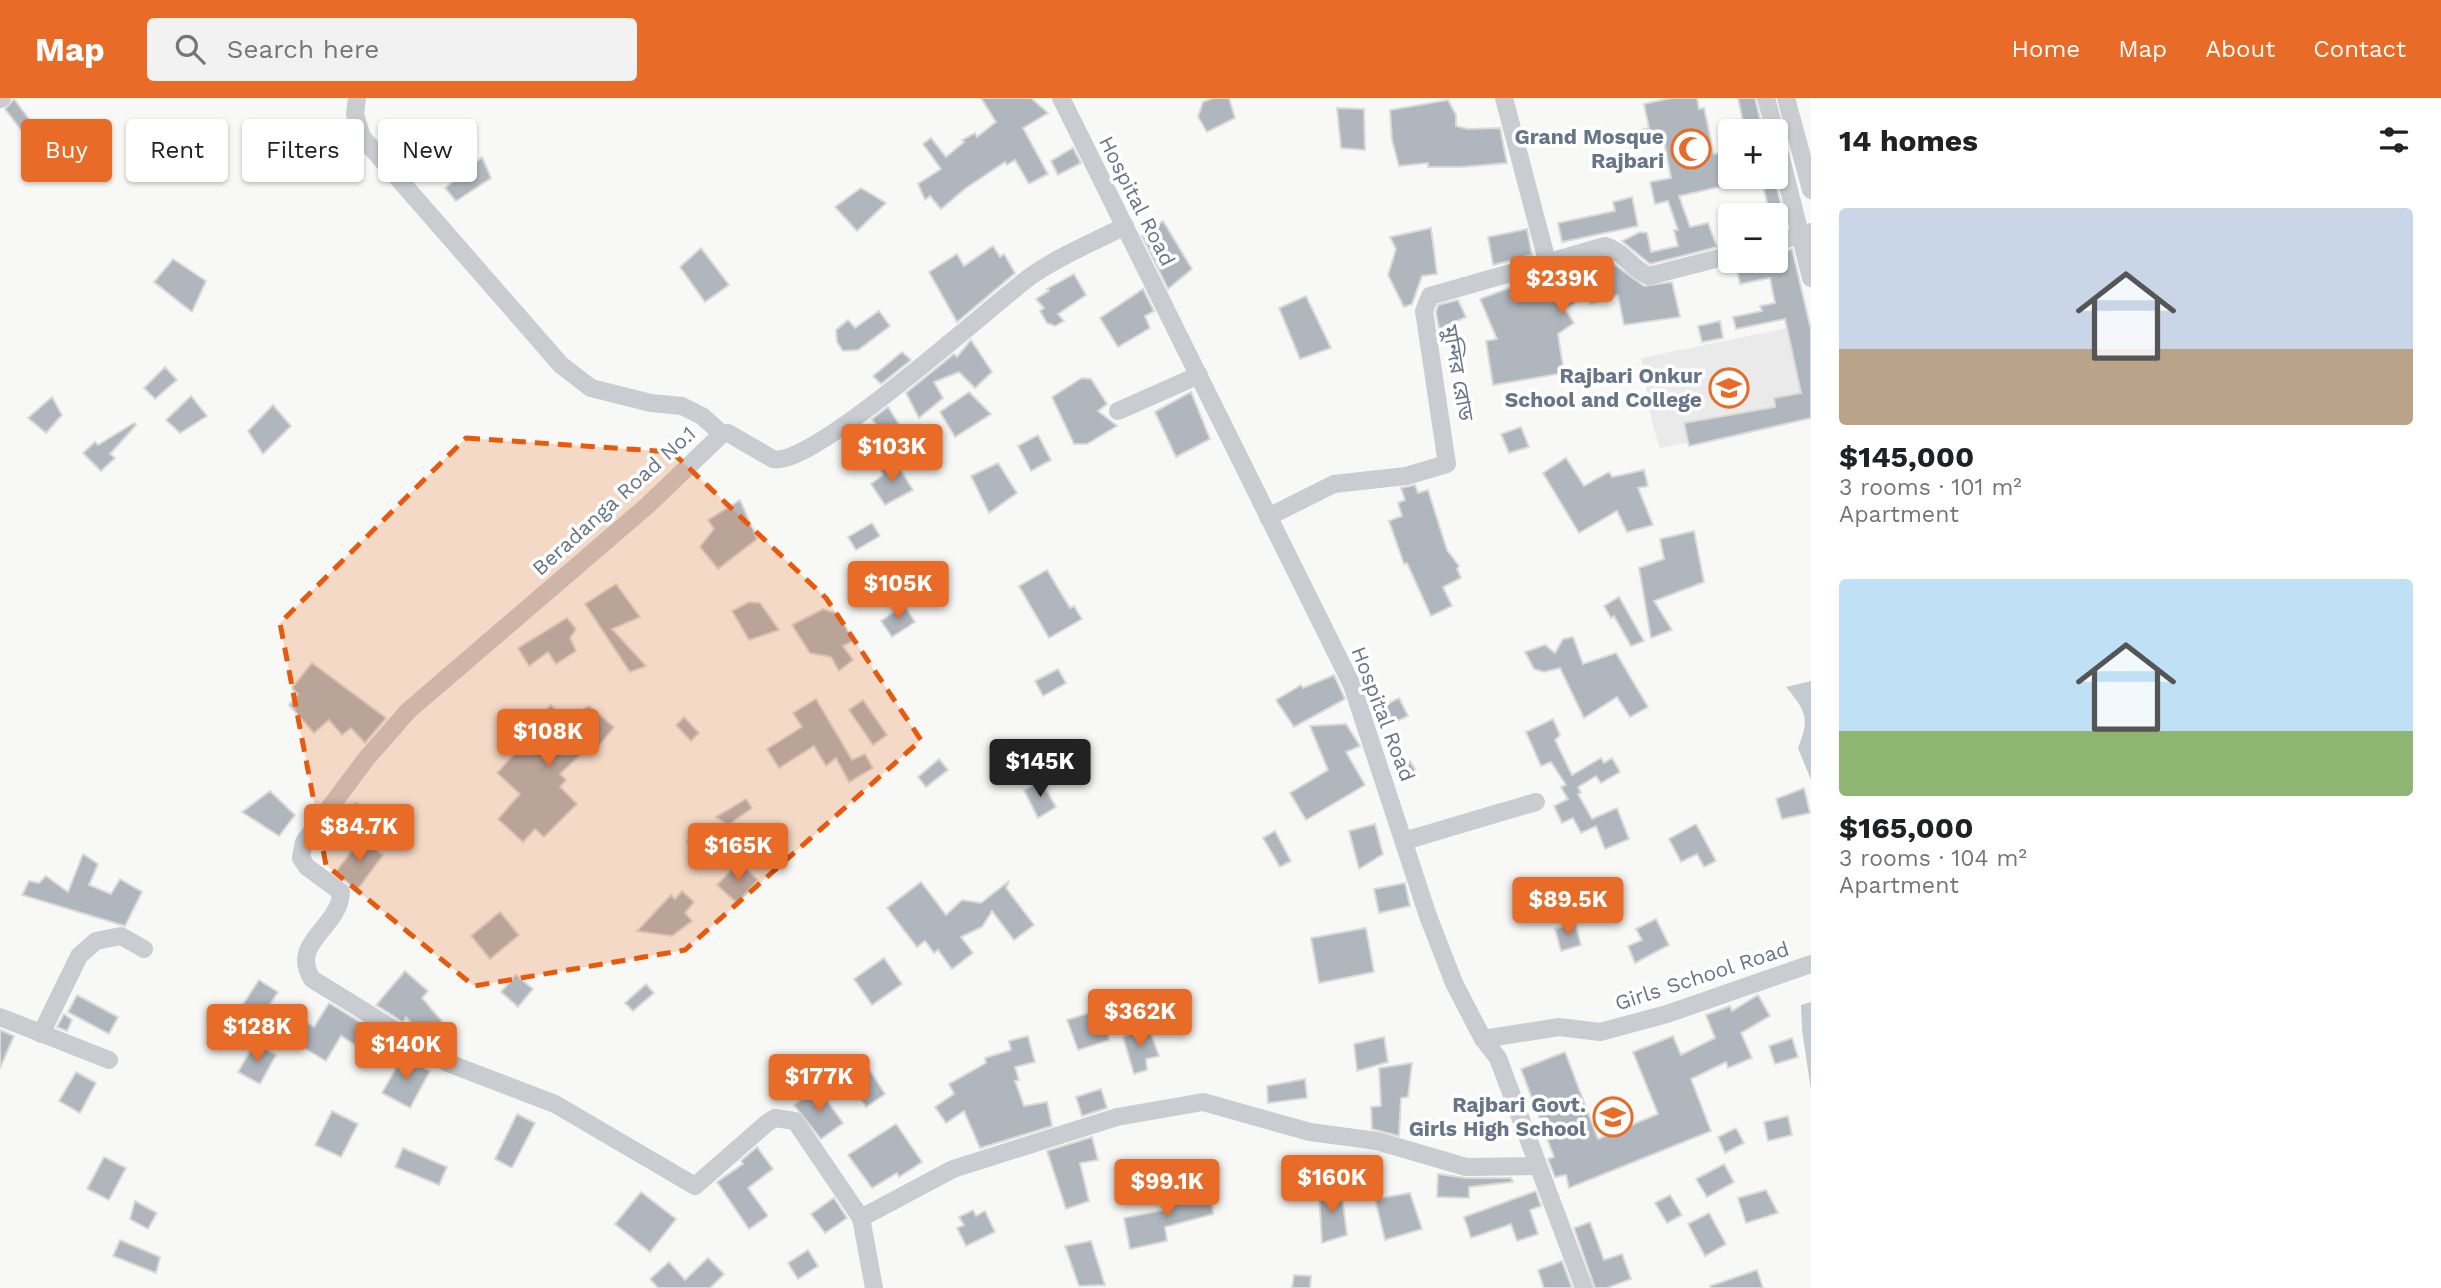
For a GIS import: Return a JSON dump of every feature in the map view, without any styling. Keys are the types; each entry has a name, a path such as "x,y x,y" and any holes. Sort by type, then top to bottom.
{"street":[{"path":"357,98 355,114 362,137 561,365 591,388 651,403 682,406 702,416 722,434"},
{"name":"Hospital Road","path":"1061,98 1352,685 1428,916 1454,983 1483,1039 1498,1058 1584,1288"},
{"path":"1504,98 1548,261"},
{"path":"1766,98 1771,119"},
{"path":"1786,98 1811,190"},
{"path":"1788,178 1805,234 1811,278"},
{"name":"Beradanga Road No.1","path":"861,1218 796,1121 775,1118 767,1123 695,1186 555,1104 448,1063 312,979 304,967 306,953 334,915 341,892 307,867 302,852 304,842 366,759 408,710 648,505 722,434 728,433 779,461 798,453 845,425 1033,274 1125,226"},
{"path":"1788,239 1805,234"},
{"name":"মুন্দির রোড","path":"1268,517 1334,484 1405,476 1447,464 1449,460 1424,312 1430,296 1605,246 1618,250 1641,273 1649,275 1718,258"},
{"path":"1118,411 1199,375"},
{"path":"1404,841 1536,803"},
{"path":"41,1034 79,956 96,940 121,936 144,950"},
{"name":"Girls School Road","path":"1483,1039 1559,1027 1600,1032 1811,964"},
{"path":"0,1017 109,1060"},
{"path":"874,1288 861,1218 954,1169 1117,1117 1203,1102 1310,1132 1377,1140 1466,1167 1538,1166"}],"highlighted area":[{"path":"466,438 672,452 826,598 921,740 685,950 474,986 326,865 280,623"}],"shaded area":[{"name":"Rajbari Onkur School and College","path":"1811,323 1811,418 1660,448 1652,423 1641,358"},
{"path":"1811,681 1811,780 1798,748 1804,729 1804,715 1786,687"},
{"path":"1811,1002 1811,1090 1801,1005"}],"building":[{"path":"981,98 1031,98 1048,113 1023,128 1048,174 1029,184 1015,160 1007,165 1005,162 966,188 941,209 930,196 925,200 918,184 941,169 923,144 931,138 946,157 964,142 962,140 975,133 977,137 996,122"},
{"path":"1213,98 1229,98 1235,118 1207,132 1198,117 1203,102"},
{"path":"1671,98 1697,98 1699,109 1704,108 1714,154 1718,153 1718,187 1679,196 1690,227 1708,223 1717,247 1650,264 1622,241 1640,232 1647,233 1651,252 1678,246 1674,230 1678,230 1668,201 1655,204 1650,182 1671,178 1664,141 1631,149 1627,133 1649,128 1644,104"},
{"path":"1738,98 1755,98 1760,119 1742,119"},
{"path":"14,99 29,119 21,119 21,130 5,109"},
{"path":"1448,100 1456,115 1456,126 1468,129 1500,128 1507,163 1462,167 1428,167 1428,163 1399,166 1392,140 1390,110"},
{"path":"1337,108 1364,109 1365,150 1341,148"},
{"path":"1073,148 1081,163 1058,175 1051,161"},
{"path":"482,157 491,178 456,201 445,188 452,182 477,182 477,161"},
{"path":"861,188 886,203 857,231 835,207"},
{"path":"1764,189 1777,189 1781,203 1767,203"},
{"path":"1632,197 1638,226 1562,242 1558,223 1615,211 1613,202"},
{"path":"1163,221 1192,269 1168,289 1142,236"},
{"path":"1431,228 1437,274 1422,276 1412,304 1404,307 1388,275 1396,249 1390,237"},
{"path":"1527,229 1532,255 1493,265 1488,237"},
{"path":"993,246 1000,257 1004,254 1015,273 957,322 929,272 957,254 964,266"},
{"path":"701,248 729,285 705,302 680,267"},
{"path":"1792,249 1811,330 1811,418 1689,446 1684,423 1775,407 1774,398 1801,393 1785,319 1736,329 1733,317 1762,311 1760,306 1775,303 1770,278 1740,284 1738,273 1788,273 1788,250"},
{"path":"1605,258 1644,286 1672,282 1680,317 1624,325 1618,295 1591,304 1587,296 1565,309 1574,323 1558,334 1564,373 1493,385 1486,341 1497,339 1480,299 1544,275 1549,283 1572,267"},
{"path":"173,259 206,281 192,312 154,282"},
{"path":"1074,274 1086,295 1058,314 1064,321 1055,326 1047,323 1040,311 1044,308 1036,299 1049,291 1047,289"},
{"path":"1143,289 1154,311 1145,316 1150,328 1118,347 1100,318"},
{"path":"1306,296 1331,348 1300,359 1279,308"},
{"path":"1458,300 1466,317 1439,329 1436,312 1438,305"},
{"path":"879,311 890,326 858,350 843,351 837,342 836,330 848,320 855,328"},
{"path":"1720,321 1723,338 1702,342 1698,326"},
{"path":"971,340 992,372 975,388 959,372 934,382 943,398 919,418 906,393 954,354 957,357"},
{"path":"902,352 911,360 881,384 873,376"},
{"path":"165,367 177,380 155,399 144,388"},
{"path":"1082,378 1091,379 1107,404 1098,411 1117,426 1087,444 1074,444 1052,397"},
{"path":"969,392 991,414 955,437 940,412"},
{"path":"1191,392 1210,439 1176,457 1155,412"},
{"path":"191,396 207,416 180,433 166,420"},
{"path":"52,397 62,415 46,433 28,418"},
{"path":"273,405 291,426 263,454 248,431"},
{"path":"888,407 914,448 898,456 872,419"},
{"path":"134,423 136,425 110,454 115,458 101,471 83,453 95,442 98,445"},
{"path":"1521,427 1529,447 1509,453 1501,434"},
{"path":"1038,435 1051,460 1031,471 1018,446"},
{"path":"1566,458 1584,486 1609,472 1612,477 1644,470 1648,486 1638,488 1653,525 1627,532 1617,511 1579,533 1543,473"},
{"path":"895,461 913,490 885,505 871,484 883,475 881,470"},
{"path":"998,463 1017,493 989,513 971,476"},
{"path":"1415,485 1418,493 1428,490 1447,550 1459,566 1457,569 1461,578 1443,587 1452,606 1431,616 1407,563 1404,564 1389,521 1402,516 1398,503 1405,500 1401,488"},
{"path":"740,500 757,539 718,569 700,547 714,529 708,520"},
{"path":"872,523 880,536 856,550 848,537"},
{"path":"1694,531 1704,582 1654,601 1672,630 1651,638 1639,568 1664,559 1660,539"},
{"path":"1047,570 1070,608 1074,606 1082,619 1049,638 1019,586"},
{"path":"616,584 640,617 612,629 646,666 630,672 585,604"},
{"path":"1619,597 1644,641 1631,646 1614,616 1611,618 1604,606"},
{"path":"749,602 760,603 779,630 749,640 732,611"},
{"path":"904,605 915,622 892,637 881,621"},
{"path":"823,609 839,614 853,641 843,646 853,660 839,671 831,657 810,653 792,625"},
{"path":"567,618 576,629 570,638 576,651 556,664 548,652 529,666 518,648"},
{"path":"1573,637 1583,664 1616,653 1648,707 1630,717 1617,697 1584,718 1560,668 1544,672 1534,669 1525,652 1545,645 1555,653 1563,639"},
{"path":"312,663 386,718 365,743 351,728 342,735 329,720 314,733 289,705 298,694 292,688"},
{"path":"1058,669 1066,683 1043,696 1035,681"},
{"path":"1334,675 1345,699 1294,727 1276,700 1301,685 1303,688"},
{"path":"1399,698 1408,716 1379,730 1373,711"},
{"path":"816,699 852,760 865,754 873,768 849,782 836,758 826,766 814,746 779,768 767,749 802,727 793,713"},
{"path":"863,700 887,735 873,745 849,710"},
{"path":"551,705 565,720 589,706 614,727 598,747 594,742 560,774 566,780 560,787 577,804 544,837 535,829 523,842 498,819 520,794 497,773 527,740 521,734"},
{"path":"684,717 699,733 691,741 676,725"},
{"path":"1553,719 1560,735 1555,740 1572,775 1601,758 1604,763 1612,758 1620,772 1601,783 1596,776 1578,787 1581,793 1578,794 1592,819 1617,808 1629,839 1605,849 1596,826 1581,833 1573,818 1562,823 1554,806 1568,799 1561,787 1566,785 1551,762 1541,766 1526,732"},
{"path":"1346,724 1360,746 1346,752 1365,785 1306,820 1290,793 1328,770 1310,726"},
{"path":"939,759 948,770 926,787 918,777"},
{"path":"1410,761 1416,771 1401,779 1395,769"},
{"path":"1041,781 1056,807 1038,818 1024,790"},
{"path":"1804,788 1810,813 1782,819 1776,799"},
{"path":"270,791 295,815 279,836 242,812"},
{"path":"746,799 752,808 728,825 716,817"},
{"path":"355,803 368,809 356,824 345,814"},
{"path":"1375,824 1383,854 1359,869 1349,831"},
{"path":"1696,824 1716,861 1704,867 1697,854 1681,862 1669,839"},
{"path":"699,831 719,852 707,863 687,842"},
{"path":"1275,831 1291,861 1280,867 1263,838"},
{"path":"361,839 383,855 357,890 335,873"},
{"path":"83,854 98,864 89,885 111,894 120,879 142,892 125,926 22,895 29,881 39,883 46,876 68,892"},
{"path":"739,862 758,880 737,903 717,885"},
{"path":"1574,879 1583,890 1535,904 1533,897"},
{"path":"1009,881 1006,888 1034,925 1014,940 992,911 982,927 961,937 973,953 952,969 938,950 934,953 925,941 917,947 887,908 921,882 946,915 962,900 981,903"},
{"path":"1405,883 1410,906 1379,913 1374,889"},
{"path":"682,891 694,902 685,913 692,921 672,936 637,931 671,895 675,899"},
{"path":"500,912 519,935 490,959 471,936"},
{"path":"1656,919 1669,945 1635,963 1628,946 1642,940 1636,929"},
{"path":"1575,923 1581,945 1561,951 1555,929"},
{"path":"1366,928 1374,972 1319,983 1311,938"},
{"path":"884,958 902,984 872,1005 854,979"},
{"path":"405,971 428,991 422,998 445,1025 430,1038 418,1031 406,1017 403,1022 376,1005"},
{"path":"516,975 533,989 518,1007 501,992"},
{"path":"259,980 278,992 261,1018 242,1006"},
{"path":"646,984 654,993 633,1011 625,1003"},
{"path":"77,995 118,1017 109,1034 68,1012"},
{"path":"1758,995 1770,1016 1741,1033 1752,1058 1728,1068 1726,1062 1691,1079 1711,1131 1569,1188 1566,1175 1555,1177 1548,1159 1554,1157 1521,1069 1565,1052 1598,1139 1658,1114 1633,1052 1673,1036 1681,1055 1715,1038 1706,1015 1730,1006 1732,1011"},
{"path":"329,1003 371,1029 359,1047 341,1036 326,1061 294,1042 306,1022 314,1027"},
{"path":"1105,1008 1109,1040 1078,1050 1067,1020"},
{"path":"64,1014 72,1020 67,1031 57,1027"},
{"path":"1141,1028 1151,1034 1159,1056 1146,1059 1147,1070 1134,1074 1123,1037"},
{"path":"0,1030 14,1036 0,1068"},
{"path":"1028,1036 1035,1062 1015,1067 1019,1080 1015,1081 1024,1106 1047,1102 1052,1126 980,1148 964,1111 946,1123 935,1107 954,1094 949,1084 986,1063 985,1058 1011,1050 1009,1041"},
{"path":"1384,1037 1388,1062 1357,1071 1354,1044"},
{"path":"1792,1038 1798,1057 1775,1064 1769,1046"},
{"path":"255,1043 276,1055 260,1084 238,1072"},
{"path":"403,1056 430,1071 410,1108 382,1093"},
{"path":"861,1057 885,1094 866,1107 841,1070"},
{"path":"1412,1063 1408,1097 1401,1098 1399,1136 1372,1129 1371,1107 1381,1106 1379,1068"},
{"path":"76,1072 96,1083 80,1113 59,1101"},
{"path":"1305,1079 1307,1098 1268,1103 1267,1086"},
{"path":"818,1088 843,1123 821,1139 794,1105"},
{"path":"1101,1089 1107,1108 1082,1116 1076,1097"},
{"path":"332,1111 358,1124 341,1157 315,1145"},
{"path":"517,1114 535,1123 512,1168 495,1159"},
{"path":"1788,1116 1792,1135 1768,1141 1764,1122"},
{"path":"896,1124 922,1162 899,1177 897,1173 872,1188 848,1155"},
{"path":"1736,1128 1744,1143 1725,1153 1718,1137"},
{"path":"1092,1137 1098,1160 1080,1163 1089,1201 1066,1209 1047,1151"},
{"path":"757,1147 773,1169 748,1188 768,1216 749,1229 717,1182 743,1164 741,1161"},
{"path":"403,1148 447,1167 439,1185 395,1167"},
{"path":"104,1157 126,1168 109,1200 87,1189"},
{"path":"1724,1164 1734,1182 1707,1197 1696,1179"},
{"path":"1438,1174 1466,1178 1511,1178 1513,1182 1469,1187 1469,1198 1437,1197"},
{"path":"1341,1188 1347,1235 1322,1243 1319,1193"},
{"path":"1766,1190 1778,1213 1746,1223 1738,1198"},
{"path":"1211,1191 1213,1214 1165,1227 1167,1241 1130,1249 1124,1218 1170,1209 1170,1196"},
{"path":"1536,1191 1541,1206 1530,1210 1538,1234 1517,1241 1511,1224 1471,1238 1464,1217"},
{"path":"641,1192 676,1219 650,1252 615,1224"},
{"path":"1410,1193 1422,1229 1385,1240 1375,1199"},
{"path":"1670,1195 1682,1215 1667,1223 1655,1203"},
{"path":"834,1198 847,1218 825,1233 811,1214"},
{"path":"135,1201 157,1213 148,1229 130,1219"},
{"path":"973,1210 976,1216 985,1211 995,1232 966,1246 957,1228 964,1225 959,1217"},
{"path":"1709,1213 1726,1244 1705,1256 1688,1224"},
{"path":"1590,1222 1604,1260 1622,1254 1631,1279 1607,1288 1595,1288 1574,1228"},
{"path":"120,1240 160,1257 156,1273 113,1256"},
{"path":"1091,1241 1105,1285 1079,1286 1065,1246"},
{"path":"808,1250 818,1266 798,1279 788,1263"},
{"path":"708,1258 724,1274 710,1288 658,1288 650,1279 669,1262 685,1280"},
{"path":"1562,1261 1572,1288 1544,1288 1538,1270"},
{"path":"1757,1270 1763,1288 1710,1286"},
{"path":"1294,1275 1311,1276 1310,1288 1292,1288"}],"place":[{"name":"Grand Mosque Rajbari","path":"1691,149"},
{"name":"Rajbari Onkur School and College","path":"1729,388"},
{"name":"Rajbari Govt. Girls High School","path":"1613,1117"}]}
